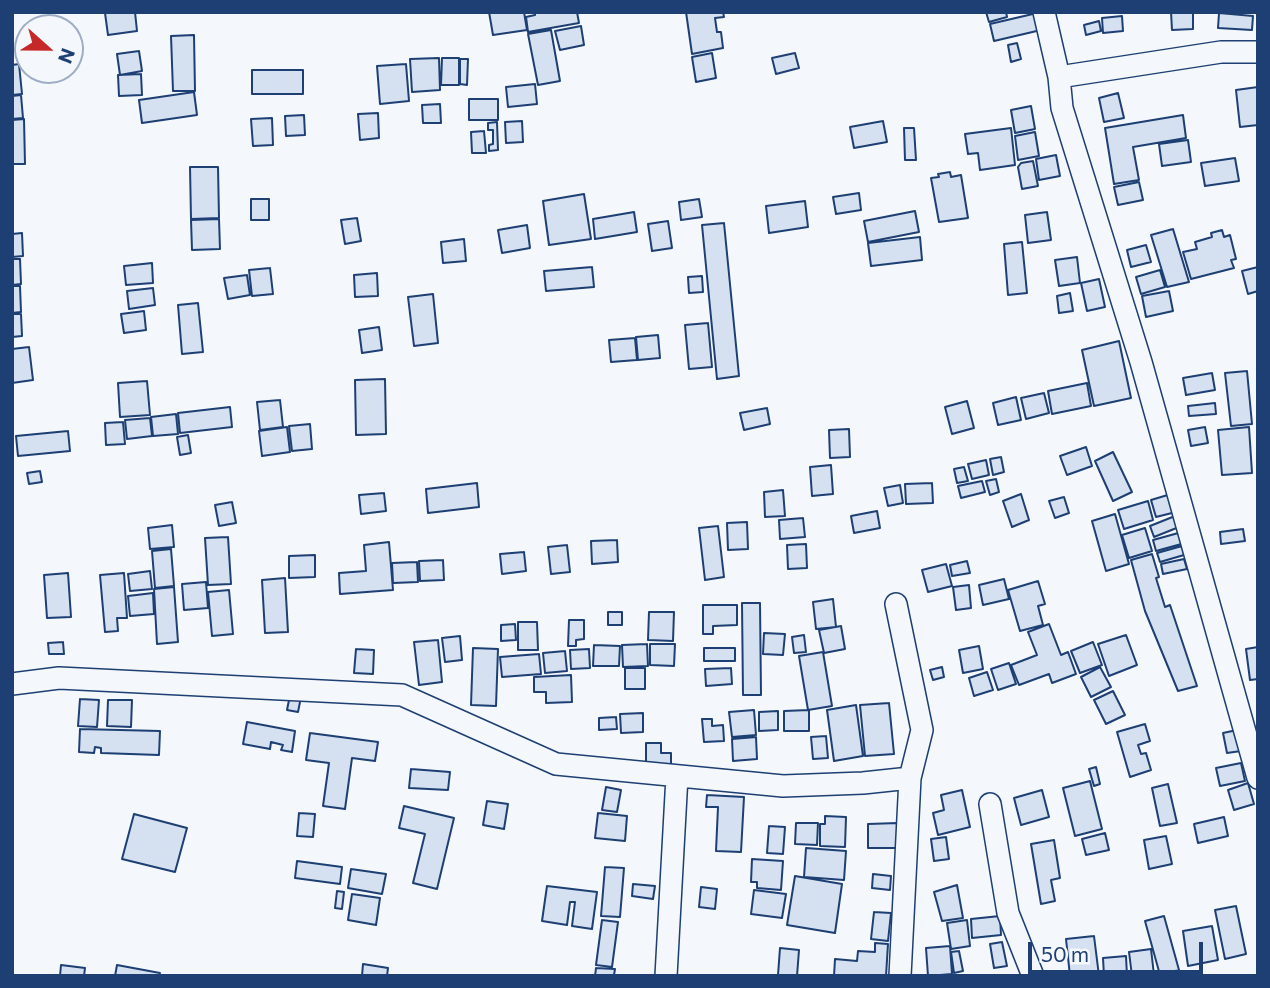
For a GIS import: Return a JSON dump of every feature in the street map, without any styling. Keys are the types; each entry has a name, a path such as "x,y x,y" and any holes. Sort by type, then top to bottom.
{"street":[{"path":"1044,12 1059,77 1062,108 1141,362 1258,778"},
{"path":"1059,77 1221,52 1258,52"},
{"path":"896,604 922,730 909,779 900,976"},
{"path":"12,684 59,678 402,695 556,764 783,786 909,779"},
{"path":"666,976 677,776"},
{"path":"990,804 1008,913 1033,976"}],"building":[{"path":"135,12 137,31 108,35 105,13"},
{"path":"489,12 524,12 527,30 493,35"},
{"path":"535,12 577,12 579,23 528,32 526,17 535,15"},
{"path":"686,12 723,12 724,17 715,18 717,32 721,32 723,48 692,54"},
{"path":"986,12 1006,12 1007,17 989,22"},
{"path":"1171,12 1193,12 1193,29 1172,30"},
{"path":"1037,13 1041,30 994,41 990,24"},
{"path":"1219,13 1253,16 1252,30 1218,28"},
{"path":"1122,16 1123,31 1103,33 1102,18"},
{"path":"1099,21 1101,31 1086,35 1084,25"},
{"path":"581,26 584,45 560,50 555,31"},
{"path":"551,30 560,81 538,85 528,34"},
{"path":"194,35 195,91 173,91 171,36"},
{"path":"1017,43 1021,59 1011,62 1008,45"},
{"path":"139,51 142,71 120,75 117,54"},
{"path":"712,53 716,78 696,82 692,57"},
{"path":"795,53 799,68 776,74 772,58"},
{"path":"439,58 440,90 412,92 410,59"},
{"path":"442,58 459,58 459,85 441,85"},
{"path":"460,59 468,59 467,85 460,84"},
{"path":"406,64 409,101 380,104 377,66"},
{"path":"12,65 14,84 21,84 22,94 12,95"},
{"path":"252,70 303,70 303,94 252,94"},
{"path":"141,74 142,95 119,96 118,75"},
{"path":"535,84 537,104 508,107 506,87"},
{"path":"1258,87 1258,125 1240,127 1236,90"},
{"path":"194,92 197,115 142,123 139,100"},
{"path":"1118,93 1124,118 1104,122 1099,98"},
{"path":"21,95 23,118 12,119 12,96"},
{"path":"469,99 498,99 498,120 469,120"},
{"path":"440,104 441,123 423,123 422,105"},
{"path":"1031,106 1035,129 1015,133 1011,110"},
{"path":"378,113 379,138 360,140 358,114"},
{"path":"304,115 305,135 286,136 285,116"},
{"path":"1183,115 1186,138 1133,147 1139,180 1114,184 1105,128"},
{"path":"272,118 273,145 253,146 251,119"},
{"path":"24,119 25,164 12,164 12,120"},
{"path":"522,121 523,142 506,143 505,122"},
{"path":"883,121 887,142 854,148 850,127"},
{"path":"497,122 498,150 489,151 489,145 493,144 493,130 488,130 488,123"},
{"path":"904,128 914,128 916,160 905,160"},
{"path":"1011,128 1015,165 980,170 978,153 968,154 965,134"},
{"path":"484,131 486,153 472,153 471,132"},
{"path":"1035,132 1039,156 1018,160 1015,136"},
{"path":"1188,140 1191,162 1162,166 1159,144"},
{"path":"1056,155 1060,176 1039,180 1036,159"},
{"path":"1235,158 1239,181 1205,186 1201,163"},
{"path":"1033,161 1038,186 1022,189 1018,167 1021,163"},
{"path":"190,167 218,167 219,218 191,219"},
{"path":"950,172 951,177 961,175 968,218 939,222 931,178"},
{"path":"1139,182 1143,200 1118,205 1114,187"},
{"path":"859,193 861,210 836,214 833,197"},
{"path":"584,194 591,239 549,245 543,201"},
{"path":"251,199 269,199 269,220 251,220"},
{"path":"699,199 702,217 681,220 679,202"},
{"path":"805,201 808,227 769,233 766,206"},
{"path":"915,211 919,232 868,242 864,221"},
{"path":"634,212 637,232 595,239 593,219"},
{"path":"1047,212 1051,240 1028,243 1025,215"},
{"path":"357,218 361,241 345,244 341,220"},
{"path":"219,219 220,249 192,250 191,220"},
{"path":"668,221 672,248 652,251 648,224"},
{"path":"724,223 739,376 717,379 702,225"},
{"path":"527,225 530,248 502,253 498,230"},
{"path":"1173,229 1189,282 1167,287 1151,235"},
{"path":"1222,230 1224,237 1230,235 1236,259 1231,260 1234,268 1191,279 1183,252 1197,249 1195,242 1212,237 1211,233"},
{"path":"22,233 23,256 12,257 12,234"},
{"path":"920,237 922,260 871,266 868,243"},
{"path":"464,239 466,261 443,263 441,242"},
{"path":"1022,242 1027,293 1008,295 1004,244"},
{"path":"1146,245 1151,262 1131,267 1127,250"},
{"path":"1077,257 1080,283 1059,286 1055,260"},
{"path":"12,259 20,259 21,284 12,285"},
{"path":"152,263 153,283 126,285 124,266"},
{"path":"592,267 594,287 546,291 544,271"},
{"path":"1258,267 1258,291 1248,294 1242,271"},
{"path":"270,268 273,294 252,296 249,270"},
{"path":"1160,270 1165,287 1141,294 1136,277"},
{"path":"377,273 378,296 355,297 354,275"},
{"path":"247,275 250,295 228,299 224,278"},
{"path":"702,276 703,292 689,293 688,277"},
{"path":"1099,279 1105,307 1087,311 1081,283"},
{"path":"12,286 20,286 21,312 12,313"},
{"path":"153,288 155,305 129,309 127,291"},
{"path":"1169,291 1173,311 1146,317 1142,296"},
{"path":"1070,293 1073,311 1059,313 1057,296"},
{"path":"433,294 438,343 414,346 408,297"},
{"path":"198,303 203,352 182,354 178,305"},
{"path":"144,311 146,330 124,333 121,314"},
{"path":"12,314 21,314 22,336 12,337"},
{"path":"708,323 712,367 689,369 685,325"},
{"path":"379,327 382,350 362,353 359,330"},
{"path":"658,335 660,358 638,360 636,337"},
{"path":"635,338 637,360 611,362 609,340"},
{"path":"1119,341 1131,398 1094,406 1082,350"},
{"path":"29,347 33,380 12,383 12,349"},
{"path":"1247,371 1252,424 1231,426 1225,373"},
{"path":"1212,373 1215,390 1186,395 1183,378"},
{"path":"385,379 386,434 356,435 355,380"},
{"path":"147,381 150,415 120,417 118,383"},
{"path":"1087,383 1091,406 1052,414 1048,391"},
{"path":"1044,393 1049,413 1026,419 1021,398"},
{"path":"1016,397 1021,420 998,425 993,403"},
{"path":"280,400 283,427 260,430 257,402"},
{"path":"967,401 974,428 952,434 945,407"},
{"path":"1215,403 1216,414 1189,416 1188,406"},
{"path":"230,407 232,427 180,433 178,413"},
{"path":"767,408 770,424 744,430 740,413"},
{"path":"176,414 178,434 153,436 151,417"},
{"path":"150,418 152,436 127,439 125,420"},
{"path":"123,422 125,444 106,445 105,423"},
{"path":"310,424 312,449 292,451 289,426"},
{"path":"287,427 290,452 262,456 259,431"},
{"path":"1205,427 1208,443 1191,446 1188,430"},
{"path":"1249,427 1252,473 1222,475 1218,430"},
{"path":"849,429 850,457 830,458 829,430"},
{"path":"68,431 70,451 18,456 16,436"},
{"path":"188,435 191,453 180,455 177,437"},
{"path":"1086,447 1092,466 1067,475 1060,456"},
{"path":"1113,452 1132,492 1113,501 1095,461"},
{"path":"1001,457 1004,472 993,475 990,459"},
{"path":"986,460 989,475 972,479 968,464"},
{"path":"831,465 833,494 812,496 810,467"},
{"path":"964,467 968,481 957,483 954,469"},
{"path":"40,471 42,482 29,484 27,473"},
{"path":"996,479 999,492 990,495 986,481"},
{"path":"982,481 985,492 961,498 958,486"},
{"path":"477,483 479,507 428,513 426,489"},
{"path":"932,483 933,503 906,504 905,484"},
{"path":"900,485 903,503 888,506 884,488"},
{"path":"783,490 785,516 765,517 764,492"},
{"path":"384,493 386,511 361,514 359,495"},
{"path":"1021,494 1029,520 1012,527 1003,501"},
{"path":"1171,494 1176,512 1156,517 1151,500"},
{"path":"1064,497 1069,513 1055,518 1049,501"},
{"path":"1148,501 1153,520 1124,529 1118,510"},
{"path":"232,502 236,523 219,526 215,505"},
{"path":"877,511 880,528 854,533 851,516"},
{"path":"1115,514 1129,564 1106,571 1092,521"},
{"path":"1175,516 1179,527 1154,537 1150,526"},
{"path":"803,518 805,537 780,539 779,520"},
{"path":"747,522 748,549 728,550 727,523"},
{"path":"172,525 174,547 150,549 148,528"},
{"path":"718,526 724,577 705,580 699,528"},
{"path":"1145,528 1152,551 1129,558 1122,535"},
{"path":"1243,529 1245,541 1221,544 1220,532"},
{"path":"1182,532 1185,543 1156,551 1153,540"},
{"path":"228,537 231,584 208,585 205,538"},
{"path":"617,540 618,562 592,564 591,541"},
{"path":"389,542 393,590 340,594 339,573 366,571 364,545"},
{"path":"806,544 807,568 788,569 787,545"},
{"path":"567,545 570,572 551,574 548,547"},
{"path":"1182,546 1184,555 1160,562 1157,553"},
{"path":"171,549 174,586 155,588 152,551"},
{"path":"524,552 526,571 502,574 500,554"},
{"path":"1152,554 1165,607 1170,605 1197,686 1178,691 1145,611 1131,560"},
{"path":"315,555 315,577 289,578 289,556"},
{"path":"1184,559 1187,569 1163,574 1161,564"},
{"path":"443,560 444,580 420,581 419,561"},
{"path":"967,561 970,573 952,576 950,565"},
{"path":"417,562 418,582 393,583 392,563"},
{"path":"946,564 952,586 928,592 922,570"},
{"path":"150,571 152,589 130,591 128,574"},
{"path":"68,573 71,617 47,618 44,575"},
{"path":"124,573 127,618 117,618 118,631 105,632 100,575"},
{"path":"285,578 288,632 265,633 262,580"},
{"path":"1004,579 1009,599 983,605 979,585"},
{"path":"1038,581 1045,604 1038,606 1043,625 1020,631 1008,590"},
{"path":"206,582 208,608 184,610 182,584"},
{"path":"969,585 971,608 956,610 953,587"},
{"path":"174,587 178,642 157,644 154,589"},
{"path":"229,590 233,634 212,636 208,592"},
{"path":"153,593 154,614 130,616 128,596"},
{"path":"833,599 836,627 816,629 813,602"},
{"path":"742,603 760,603 761,695 743,695"},
{"path":"703,605 737,605 737,625 713,626 713,634 703,634"},
{"path":"608,612 622,612 622,625 608,625"},
{"path":"649,612 674,612 673,641 648,640"},
{"path":"569,620 584,620 584,639 576,640 576,646 568,646"},
{"path":"518,622 537,622 538,650 518,650"},
{"path":"515,624 516,640 501,641 501,625"},
{"path":"1049,624 1061,655 1068,652 1076,674 1052,683 1049,674 1019,685 1011,665 1037,655 1028,632"},
{"path":"841,626 845,649 824,653 819,630"},
{"path":"764,633 785,634 783,655 763,654"},
{"path":"804,635 806,652 794,653 792,637"},
{"path":"1126,635 1137,665 1109,676 1098,644"},
{"path":"460,636 462,660 445,662 442,638"},
{"path":"438,640 442,682 419,685 414,642"},
{"path":"63,642 64,654 49,654 48,643"},
{"path":"1093,642 1102,665 1080,673 1071,651"},
{"path":"647,644 648,666 623,667 622,645"},
{"path":"650,644 675,644 674,666 650,665"},
{"path":"594,645 620,646 619,666 593,666"},
{"path":"979,646 983,669 963,673 959,650"},
{"path":"1258,647 1258,679 1250,680 1246,649"},
{"path":"473,648 498,649 496,706 471,705"},
{"path":"704,648 735,648 735,661 704,661"},
{"path":"356,649 374,650 373,674 354,673"},
{"path":"589,649 590,668 571,669 570,650"},
{"path":"565,651 567,671 545,673 543,653"},
{"path":"823,652 832,706 808,710 799,656"},
{"path":"539,654 541,674 502,677 500,657"},
{"path":"1009,663 1016,684 998,690 991,669"},
{"path":"942,667 944,677 933,680 930,670"},
{"path":"1100,667 1111,687 1091,697 1081,677"},
{"path":"625,668 645,668 645,689 625,689"},
{"path":"731,668 732,684 706,686 705,669"},
{"path":"987,672 993,690 974,696 969,678"},
{"path":"571,675 572,702 546,703 546,692 534,692 534,677"},
{"path":"1113,691 1125,715 1106,724 1094,700"},
{"path":"290,695 301,697 298,712 287,710"},
{"path":"80,699 99,700 97,727 78,726"},
{"path":"108,700 132,700 131,727 107,726"},
{"path":"889,703 894,754 865,756 860,705"},
{"path":"856,705 863,756 834,761 827,710"},
{"path":"754,710 756,735 732,737 729,712"},
{"path":"809,710 809,731 784,731 784,711"},
{"path":"778,711 778,730 759,731 759,712"},
{"path":"643,713 643,732 621,733 620,714"},
{"path":"616,717 617,729 599,730 599,718"},
{"path":"702,719 712,719 712,726 723,725 724,741 704,742"},
{"path":"247,722 295,731 292,752 281,750 283,745 271,742 270,749 243,744"},
{"path":"1145,724 1150,741 1138,745 1141,754 1146,753 1151,770 1130,777 1117,732"},
{"path":"80,729 160,731 159,755 101,753 101,748 95,747 94,753 79,752"},
{"path":"1237,730 1241,751 1227,753 1223,733"},
{"path":"310,733 378,742 375,761 352,758 345,809 323,806 329,763 306,760"},
{"path":"826,736 828,758 813,759 811,737"},
{"path":"756,737 757,759 733,761 732,739"},
{"path":"646,743 661,743 661,753 671,753 671,765 646,765"},
{"path":"1241,763 1245,781 1220,786 1216,768"},
{"path":"1096,767 1100,784 1094,786 1089,769"},
{"path":"411,769 450,772 448,790 409,788"},
{"path":"1090,781 1102,829 1075,836 1063,788"},
{"path":"1248,783 1254,804 1234,810 1228,790"},
{"path":"1168,784 1177,823 1160,826 1152,788"},
{"path":"606,787 621,790 617,812 602,810"},
{"path":"962,790 970,827 938,835 933,813 944,810 941,795"},
{"path":"1042,790 1049,817 1021,825 1014,798"},
{"path":"707,795 744,797 741,852 716,851 718,807 706,807"},
{"path":"487,801 508,804 504,829 483,825"},
{"path":"404,806 454,818 437,889 413,883 425,834 399,828"},
{"path":"299,813 315,814 313,837 297,836"},
{"path":"598,813 627,816 625,841 595,838"},
{"path":"134,814 187,828 175,872 122,859"},
{"path":"825,816 846,817 845,847 820,846 820,824 825,824"},
{"path":"1224,817 1228,836 1198,843 1194,824"},
{"path":"796,823 818,823 817,845 795,844"},
{"path":"898,823 898,848 868,848 868,824"},
{"path":"769,826 785,827 783,854 767,853"},
{"path":"1105,833 1109,850 1086,855 1082,839"},
{"path":"1166,836 1172,864 1149,869 1144,840"},
{"path":"946,837 949,859 934,861 931,839"},
{"path":"1054,840 1060,878 1051,880 1055,901 1041,904 1031,844"},
{"path":"806,848 846,851 844,880 804,877"},
{"path":"752,859 783,861 781,890 757,888 757,882 751,882"},
{"path":"297,861 342,867 340,884 295,878"},
{"path":"605,867 624,868 620,917 601,916"},
{"path":"351,869 386,874 382,894 348,888"},
{"path":"873,874 891,876 890,890 872,888"},
{"path":"795,876 842,884 835,933 787,925"},
{"path":"633,884 655,886 653,899 632,896"},
{"path":"957,885 963,918 942,921 934,892"},
{"path":"547,886 597,892 592,929 572,926 575,902 570,902 567,925 542,921"},
{"path":"701,887 717,889 715,909 699,907"},
{"path":"754,890 786,894 782,918 751,914"},
{"path":"337,891 344,892 342,909 335,908"},
{"path":"352,894 380,898 376,925 348,920"},
{"path":"1236,906 1246,954 1225,959 1215,910"},
{"path":"874,912 891,913 888,941 871,939"},
{"path":"1000,916 1001,935 972,938 971,919"},
{"path":"1164,916 1179,970 1160,975 1145,921"},
{"path":"602,920 618,922 612,967 596,965"},
{"path":"967,920 970,946 951,949 947,923"},
{"path":"1212,926 1218,960 1188,966 1183,931"},
{"path":"1094,936 1099,976 1070,976 1066,939"},
{"path":"1002,942 1007,966 994,968 990,944"},
{"path":"875,943 888,944 886,976 834,976 835,959 857,961 858,951 875,952"},
{"path":"950,946 952,974 928,976 926,948"},
{"path":"780,948 799,950 797,976 778,975"},
{"path":"1151,949 1154,975 1132,976 1129,952"},
{"path":"959,951 963,971 954,973 951,952"},
{"path":"1126,956 1127,976 1104,976 1103,958"},
{"path":"363,964 388,968 387,976 362,976"},
{"path":"61,965 85,968 84,976 60,976"},
{"path":"117,965 160,973 159,976 115,976"},
{"path":"596,968 615,969 614,975 619,976 595,976"}]}
